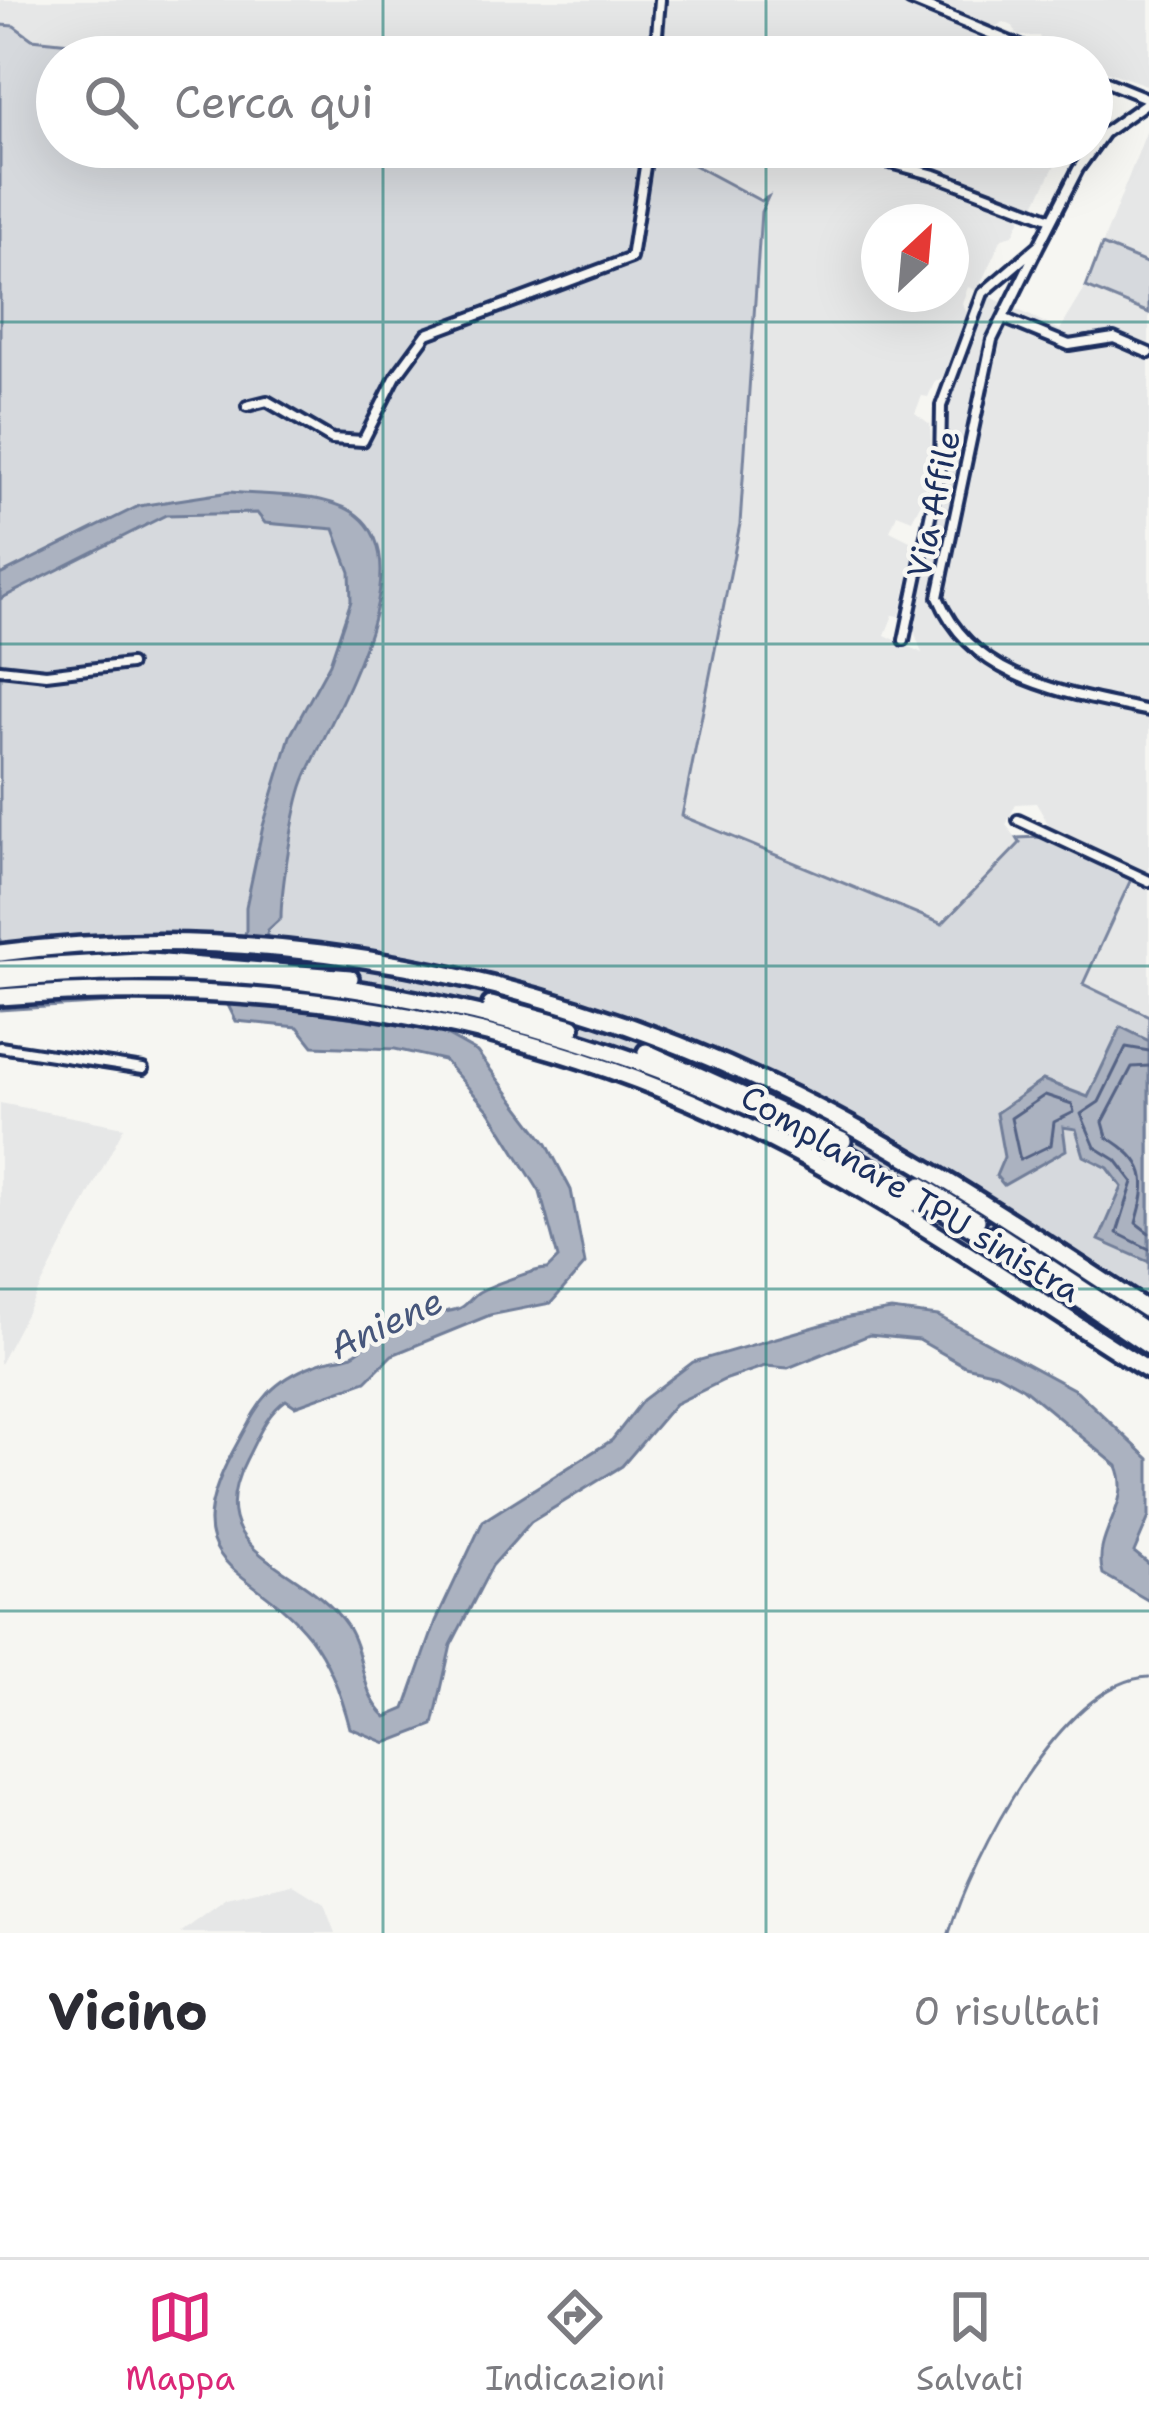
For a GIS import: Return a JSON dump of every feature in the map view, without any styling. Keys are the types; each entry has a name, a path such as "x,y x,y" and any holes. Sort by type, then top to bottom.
{"highway":[{"path":"0,950 207,945 348,957 486,985 647,1034 810,1104 963,1191 1149,1311"},
{"path":"0,969 69,962 205,976"},
{"path":"0,980 294,970 642,1051 784,1110 951,1203 1145,1339"},
{"name":"Complanare TPU sinistra","path":"0,997 205,976 362,1005 486,1016 722,1115 835,1175 1149,1371"},
{"path":"722,1115 923,1208 1145,1339"}],"street":[{"path":"657,36 661,0"},
{"path":"910,0 997,36"},
{"path":"1113,85 1149,100"},
{"name":"Via Affile","path":"1113,127 1149,100"},
{"path":"247,406 267,401 332,439 363,442 396,376 427,334 631,258 645,168"},
{"path":"909,168 1051,219"},
{"name":"Via Affile","path":"1083,168 1051,219 987,363 938,590 952,622 1007,673 1149,711"},
{"path":"904,640 940,469 941,406 983,293 1040,245"},
{"path":"1004,318 1069,345 1114,338 1149,353"},
{"path":"0,669 46,674 130,664"},
{"path":"1018,820 1149,881"},
{"path":"0,1047 143,1070"}],"shaded area":[{"path":"0,0 655,0 651,31 643,36 36,39 14,26 0,25"},
{"path":"667,0 891,0 979,36 663,36"},
{"path":"927,0 1149,0 1149,86 1113,73 1113,36 1018,36 1013,26 1003,22 995,27"},
{"path":"0,25 14,26 36,39 36,168 699,168 761,201 768,197 761,212 740,524 682,816 942,924 1020,843 1017,838 1041,837 1132,877 1083,984 1149,1016 1149,1375 804,1165 684,1104 516,1045 269,999 205,997 0,1010"},
{"path":"1149,125 1149,264 1102,245"},
{"path":"693,168 879,168 1022,216 1013,235 1002,238 977,291 969,287 969,204 861,204 861,312 967,313 942,379 935,381 928,397 922,396 915,413 930,424 932,457 925,495 912,520 897,514 890,531 910,541 914,551 900,616 893,615 885,635 922,653 912,625 947,468 948,406 989,296 1060,330 1086,287 1149,313 1149,876 1053,832 1036,803 1016,804 1006,825 1020,842 945,929 682,817 740,524 761,212 767,199 761,201"},
{"path":"930,168 1054,168 1035,205"},
{"path":"1102,245 1149,264 1149,313 1086,287"},
{"path":"1132,877 1149,885 1149,1016 1083,985"},
{"path":"0,1103 124,1127 0,1364"},
{"path":"292,1884 324,1904 335,1933 180,1933 227,1899"}],"water":[{"path":"230,492 296,496 344,508 357,515 375,539 381,571 365,646 300,793 281,918 268,930 253,993 334,1015 439,1031 477,1052 547,1144 571,1190 585,1264 551,1303 490,1315 392,1355 366,1381 295,1406 286,1400 267,1420 246,1460 234,1492 235,1518 245,1538 329,1604 347,1626 377,1707 386,1717 405,1709 436,1621 483,1521 612,1440 643,1400 693,1362 849,1317 891,1310 938,1316 1077,1391 1149,1459 1149,1517 1134,1552 1149,1564 1149,1601 1103,1574 1103,1546 1120,1494 1117,1466 1023,1388 996,1373 965,1366 919,1340 869,1335 788,1368 765,1366 724,1380 675,1404 622,1466 531,1522 492,1566 451,1645 433,1725 386,1743 350,1728 335,1681 310,1637 227,1563 214,1544 210,1522 215,1492 232,1453 264,1399 284,1380 316,1364 352,1355 395,1321 458,1309 479,1292 547,1269 558,1258 540,1192 490,1112 444,1060 395,1049 313,1046 298,1027 236,1021 225,999 246,931 246,907 263,826 290,736 330,663 351,601 350,572 334,529 265,523 257,513 166,515 0,599 0,575 139,506"},
{"path":"1121,1027 1149,1041 1149,1262 1099,1240 1122,1187 1108,1168 1084,1156 1076,1129 1063,1127 1066,1150 1004,1185 996,1176 1004,1157 996,1113 1043,1080 1088,1097"}],"waterway":[{"path":"949,1933 999,1821 1053,1740 1084,1708 1116,1686 1149,1677"}],"water label":[{"name":"Aniene","path":"386,1323"}]}
